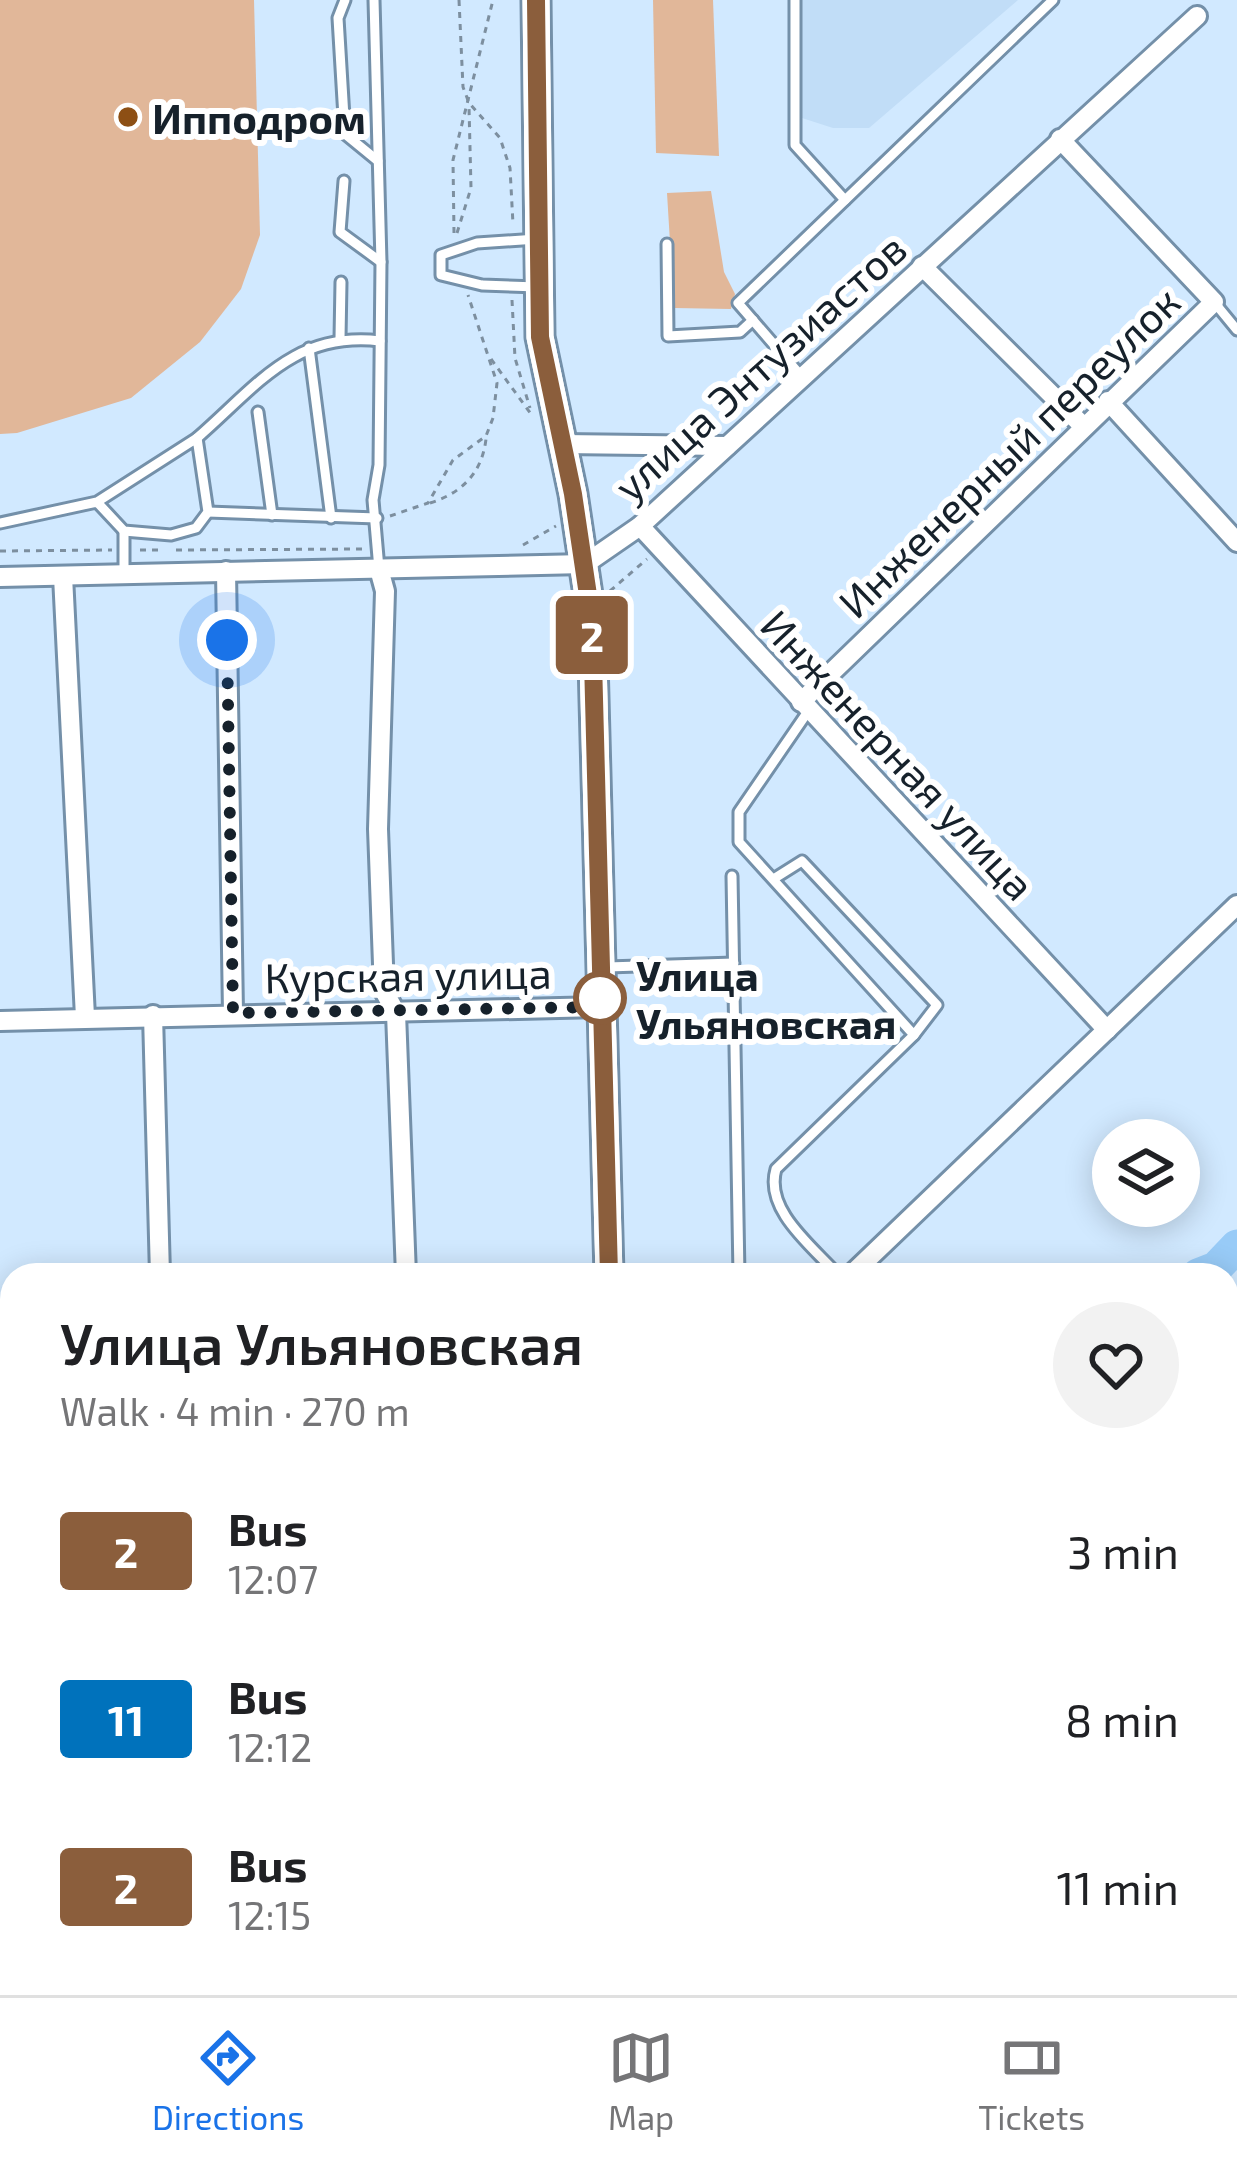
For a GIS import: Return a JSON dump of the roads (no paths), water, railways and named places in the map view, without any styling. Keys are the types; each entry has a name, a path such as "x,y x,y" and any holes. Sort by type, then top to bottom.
{"main road":[{"path":"536,0 525,287 562,444 592,622 609,1263"}],"street":[{"name":"улица Энтузиастов","path":"584,564 640,526 1197,16"},
{"path":"1060,140 1214,302"},
{"path":"922,266 1082,425"},
{"name":"Инженерный переулок","path":"805,706 1082,425 1214,302"},
{"path":"1108,401 1237,542"},
{"path":"562,444 727,446"},
{"name":"Инженерная улица","path":"640,526 1107,1030"},
{"path":"379,559 385,612 378,829 384,991 396,1013 406,1263"},
{"path":"0,577 226,571 379,559 584,564"},
{"path":"226,571 233,1013"},
{"path":"63,576 85,1017"},
{"path":"864,1263 1237,904"},
{"name":"Курская улица","path":"0,1021 601,1007"},
{"path":"153,1015 160,1263"}],"lane":[{"path":"345,0 338,18 345,134 379,161"},
{"path":"374,0 381,262 379,559"},
{"path":"794,0 795,145 845,200"},
{"path":"802,377 738,303 1053,0"},
{"path":"344,182 340,232 381,262"},
{"path":"525,239 476,243 441,255 441,274 525,287"},
{"path":"667,244 668,336 740,332 753,320"},
{"path":"340,338 341,282"},
{"path":"1214,302 1237,330"},
{"path":"0,523 97,502 197,438 291,352 340,338 380,341"},
{"path":"309,348 331,518"},
{"path":"258,412 272,515"},
{"path":"197,438 208,512"},
{"path":"97,502 124,532 124,574"},
{"path":"124,532 186,533 208,512 377,518"},
{"path":"805,706 739,812 739,842 914,1035"},
{"path":"775,878 802,861 937,1005 914,1035 776,1169 772,1183 777,1205 828,1263"},
{"path":"732,876 739,1263"},
{"path":"599,967 734,963"}],"waterway":[{"path":"1221,1263 1237,1246"}],"place":[{"name":"Ипподром","path":"128,117"},
{"name":"Улица Ульяновская","path":"600,998"}]}
